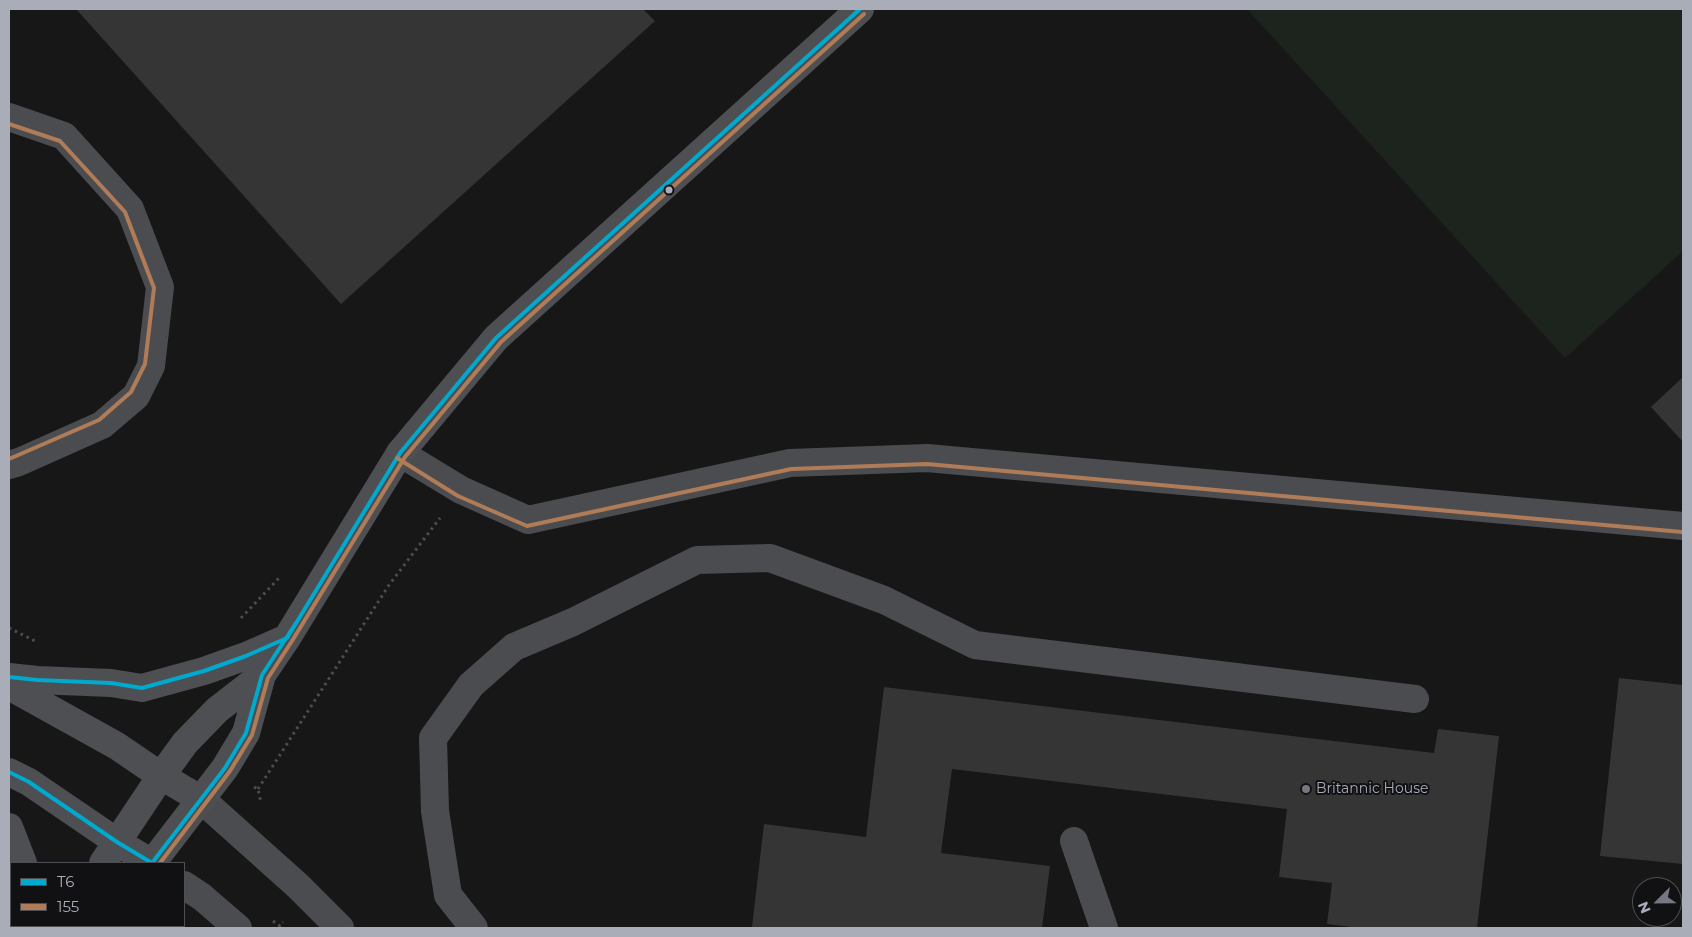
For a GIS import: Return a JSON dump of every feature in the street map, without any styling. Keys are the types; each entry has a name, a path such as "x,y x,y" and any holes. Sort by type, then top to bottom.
{"main road":[{"path":"110,853 185,743 217,710 262,674 287,638 400,453 496,338 860,9"},
{"path":"9,677 111,683 142,688 204,671 246,656 287,638"},
{"path":"153,862 202,800 225,768 246,733 262,674"},
{"path":"9,686 117,746 161,776 202,800"},
{"path":"9,772 29,782 110,853 148,862"},
{"path":"9,827 23,862"}],"street":[{"path":"9,117 64,136 130,209 160,287 152,366 136,396 102,425 9,465"},
{"path":"400,453 461,490 528,520 790,463 927,458 1683,526"},
{"path":"474,928 448,895 435,811 433,738 471,685 514,647 574,622 698,560 770,558 884,600 976,645 1415,699"},
{"path":"202,800 298,886 340,928"},
{"path":"1074,841 1104,928"},
{"path":"185,886 238,928"}],"path":[{"path":"258,789 390,585 461,490"}],"shaded area":[{"path":"1247,9 1683,9 1683,251 1565,358"}],"building":[{"path":"76,9 643,9 655,21 341,304"},
{"path":"1683,377 1683,442 1651,407"},
{"path":"1619,678 1683,685 1683,864 1600,856"},
{"name":"Britannic House","path":"884,687 1434,753 1438,729 1499,736 1477,928 1360,928 1327,924 1332,883 1279,877 1287,809 952,769 941,853 1050,866 1042,928 752,927 764,824 866,837"}],"transit line":[{"name":"T6","path":"9,677 111,683 142,688 204,671 246,656 287,638 400,453 496,338 860,9"},
{"name":"155","path":"161,862 230,771 252,735 268,678 405,457 501,342 864,14"},
{"name":"155","path":"9,124 60,141 125,212 154,288 145,364 131,392 99,420 9,459"},
{"name":"155","path":"397,458 458,496 527,526 791,469 927,464 1682,532"},
{"name":"T6","path":"153,862 225,768 246,733 262,675 296,623"},
{"name":"T6","path":"9,772 29,782 117,842 150,862"}],"place":[{"name":"Britannic House","path":"1306,789"}]}
